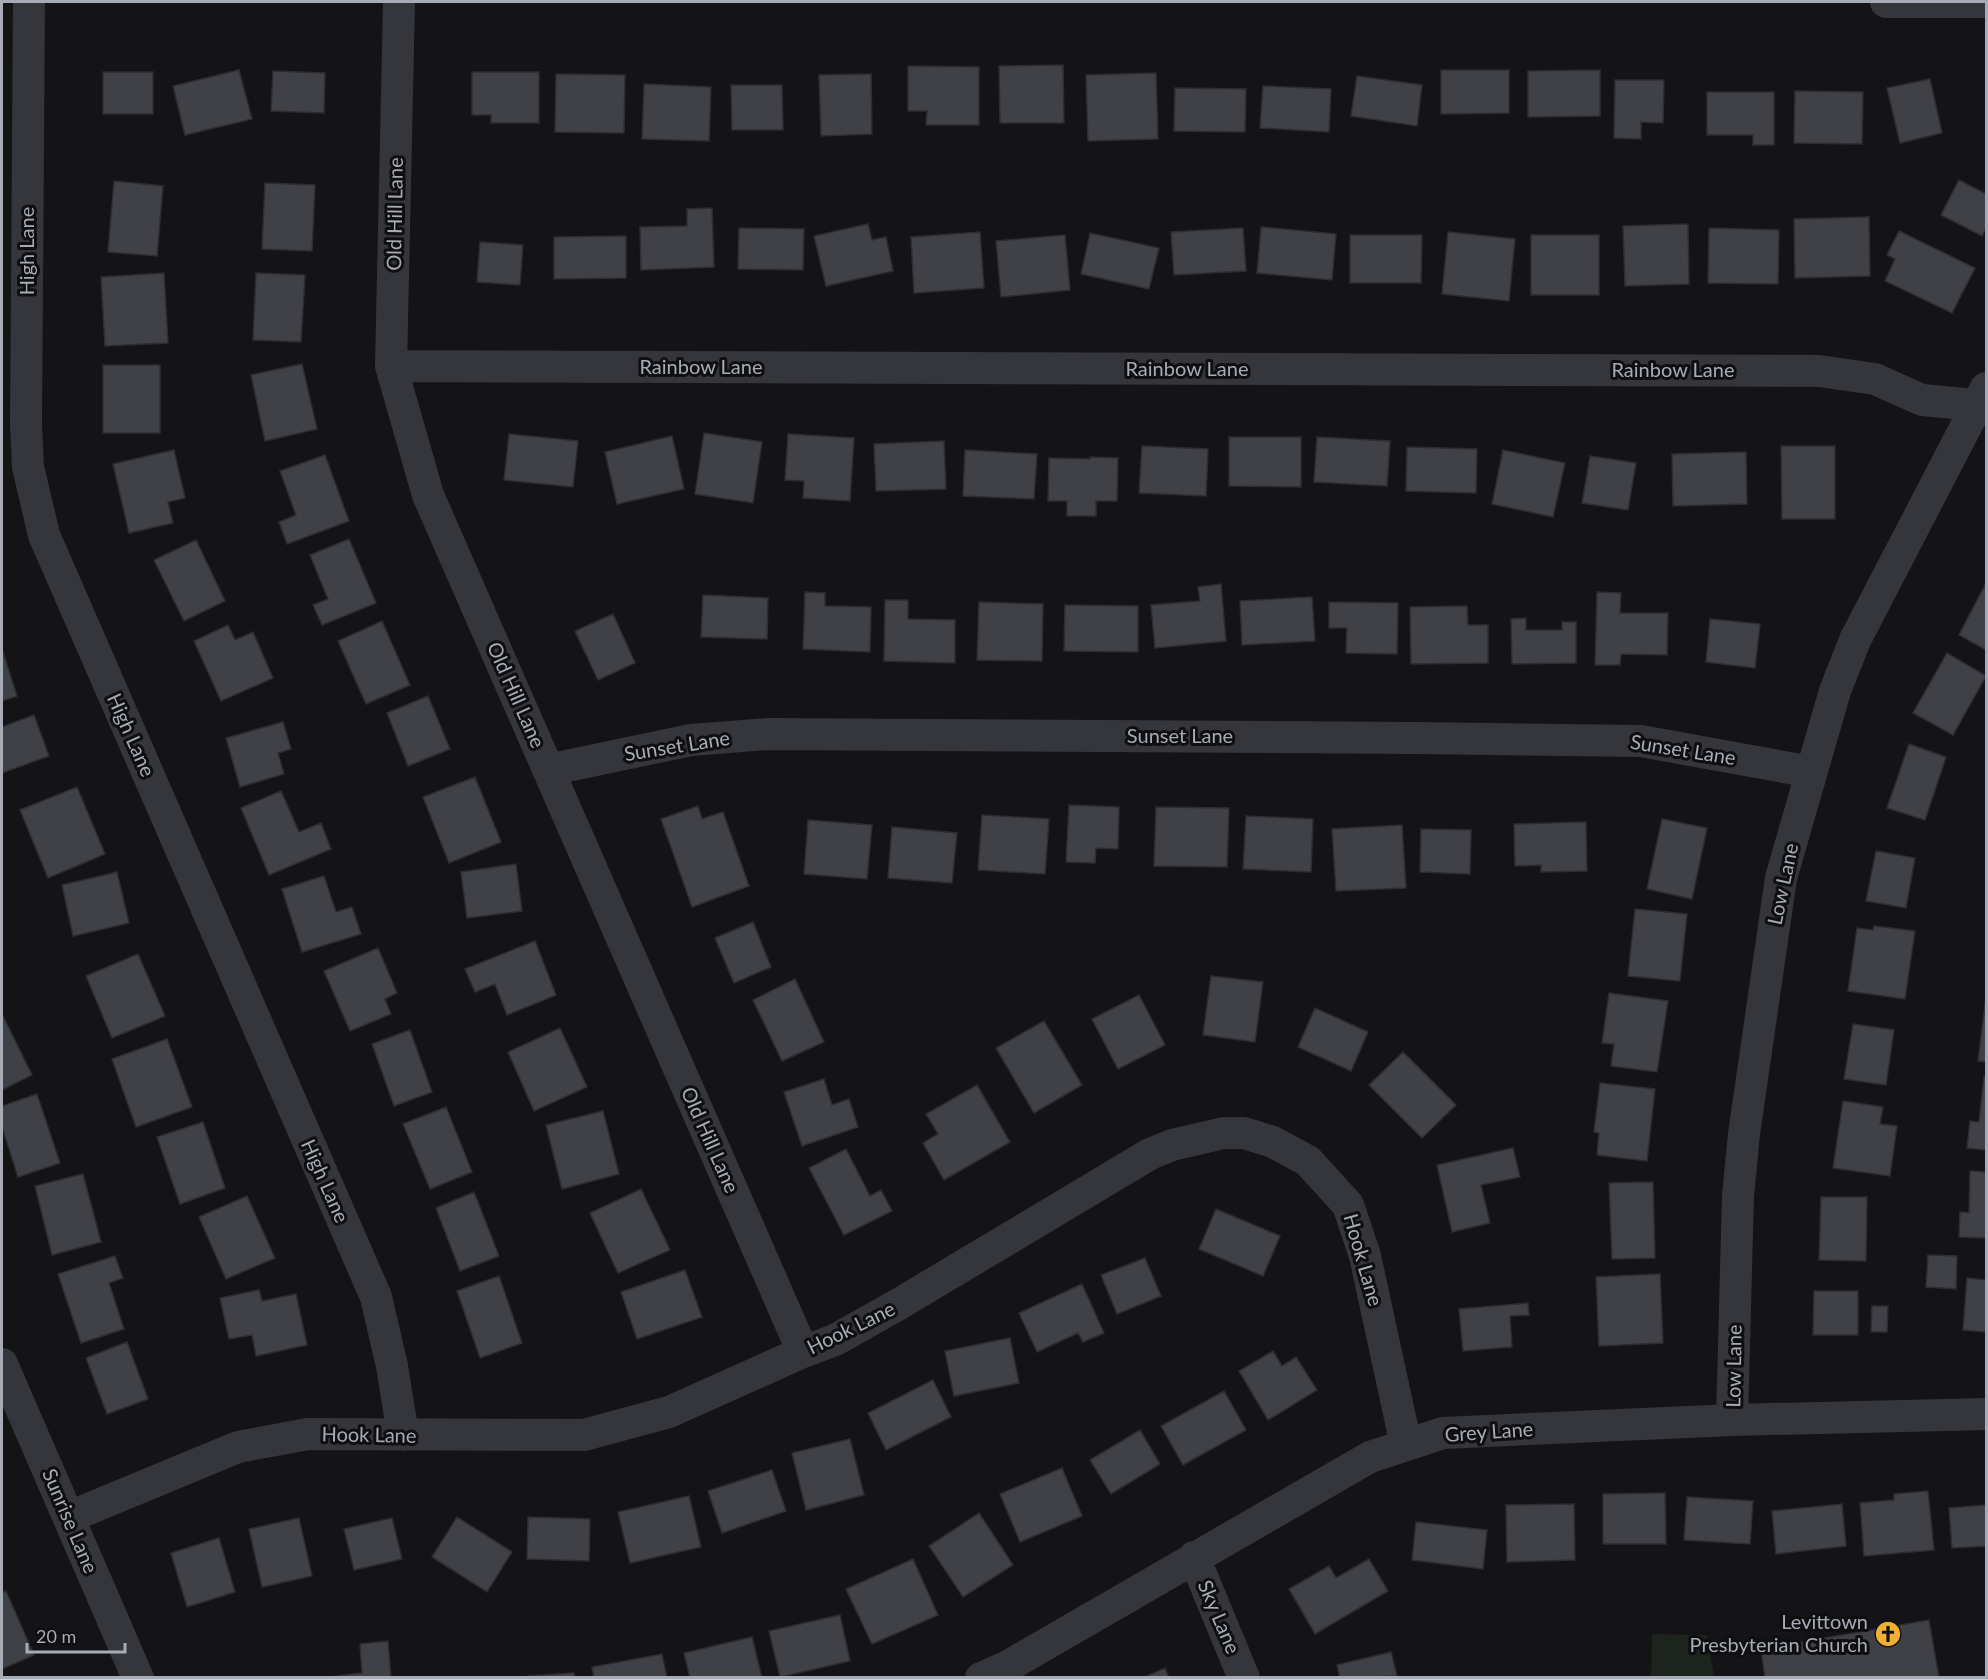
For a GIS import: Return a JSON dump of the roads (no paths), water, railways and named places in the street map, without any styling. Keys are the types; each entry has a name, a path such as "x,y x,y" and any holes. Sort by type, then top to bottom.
{"street":[{"name":"High Lane","path":"29,2 26,425 28,467 44,536 376,1297 392,1366 404,1435"},
{"name":"Old Hill Lane","path":"399,2 392,366 428,495 803,1352"},
{"path":"1886,2 1986,2"},
{"name":"Rainbow Lane","path":"392,366 1819,371 1875,380 1922,400 1982,396"},
{"name":"Low Lane","path":"1732,1420 1738,1196 1744,1134 1781,878 1835,691 1855,640 1982,396"},
{"name":"Sunset Lane","path":"548,770 691,740 780,734 1641,741 1811,772"},
{"name":"Hook Lane","path":"69,1517 238,1447 308,1434 584,1435 669,1412 835,1340 1150,1154 1172,1145 1224,1133 1244,1133 1273,1142 1308,1161 1348,1205 1365,1256 1406,1445"},
{"name":"Sunrise Lane","path":"2,1364 138,1677"},
{"name":"Grey Lane","path":"981,1677 1008,1666 1370,1457 1443,1433 1732,1420 1986,1414"},
{"name":"Sky Lane","path":"1194,1557 1245,1677"}],"place":[{"name":"Levittown Presbyterian Church","path":"1888,1634"}]}
